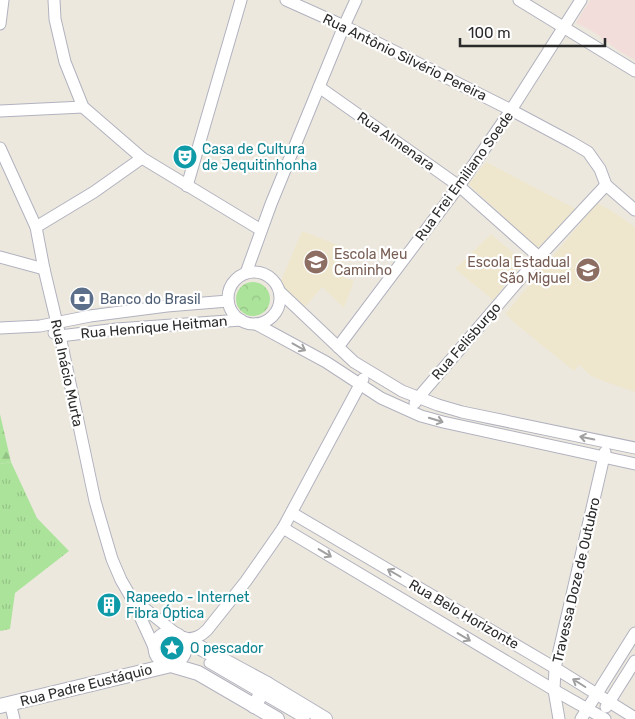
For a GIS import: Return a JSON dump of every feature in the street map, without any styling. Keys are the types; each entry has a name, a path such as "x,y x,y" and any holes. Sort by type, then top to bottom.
{"street":[{"path":"0,24 3,0"},
{"path":"54,0 55,19 65,62 83,107 142,158 261,230"},
{"path":"187,186 242,0"},
{"name":"Rua Antônio Silvério Pereira","path":"286,0 344,26 511,110 588,152 600,169 606,185 635,210"},
{"path":"246,273 271,204 356,0"},
{"path":"519,0 635,71"},
{"name":"Rua Frei Emiliano Soede","path":"338,347 458,186 511,110 582,0"},
{"name":"Rua Almenara","path":"319,87 458,186 538,257"},
{"path":"0,111 83,107"},
{"name":"Rua Inácio Murta","path":"0,148 36,227 97,509 112,559 154,647"},
{"path":"36,227 94,192 142,158"},
{"name":"Rua Felisburgo","path":"410,411 418,398 538,257 606,185"},
{"path":"0,256 44,269"},
{"path":"246,273 263,273 277,284 280,292 278,310 265,322 256,324 241,320 235,315 228,300 232,284 238,277 246,273"},
{"path":"280,292 354,362 402,391 462,412 635,448"},
{"name":"Rua Henrique Heitman","path":"0,328 40,326 90,316 228,300"},
{"name":"Rua Henrique Heitman","path":"40,326 60,336 241,320"},
{"path":"256,324 326,362 381,398 410,411 443,422 635,464"},
{"path":"179,635 187,650 182,660 171,664 160,662 154,653 155,641 158,636 168,631 191,639 200,636 207,630 246,581 292,513 368,371"},
{"name":"Travessa Doze de Outubro","path":"560,719 554,690 555,668 608,442"},
{"name":"Rua Belo Horizonte","path":"292,513 555,668 635,718"},
{"name":"Rua Belo Horizonte","path":"283,528 554,690 584,714 601,718"},
{"path":"132,599 179,635 325,719"},
{"path":"584,714 635,633"},
{"path":"601,718 635,661"},
{"path":"171,664 198,673 277,719"},
{"name":"Rua Padre Eustáquio","path":"5,704 171,664"},
{"path":"297,719 208,664 304,719"},
{"path":"254,706 267,684"},
{"path":"5,704 14,719"}],"shaded area":[{"path":"590,0 635,0 635,60 619,51 594,32 576,23"},
{"path":"486,162 576,209 538,248 468,184"},
{"name":"Escola Estadual São Miguel","path":"597,203 635,227 635,392 591,376 579,365 574,371 505,314"},
{"name":"Escola Meu Caminho","path":"302,231 348,249 339,275 354,281 344,308 322,287 305,307 280,283"},
{"path":"491,234 524,262 493,300 455,269"}],"green space":[{"path":"253,282 260,283 265,287 269,292 269,306 265,311 260,315 253,316 246,315 241,311 237,306 236,299 237,292 241,287 246,283"},
{"path":"0,414 11,462 0,464"},
{"path":"11,462 37,518 69,551 15,593 10,629 0,631 0,464"}],"place":[{"name":"Casa de Cultura de Jequitinhonha","path":"185,157"},
{"name":"Escola Meu Caminho","path":"316,262"},
{"name":"Escola Estadual São Miguel","path":"588,270"},
{"name":"Banco do Brasil","path":"82,299"},
{"name":"Rapeedo - Internet Fibra Óptica","path":"109,605"},
{"name":"O pescador","path":"172,648"}]}
